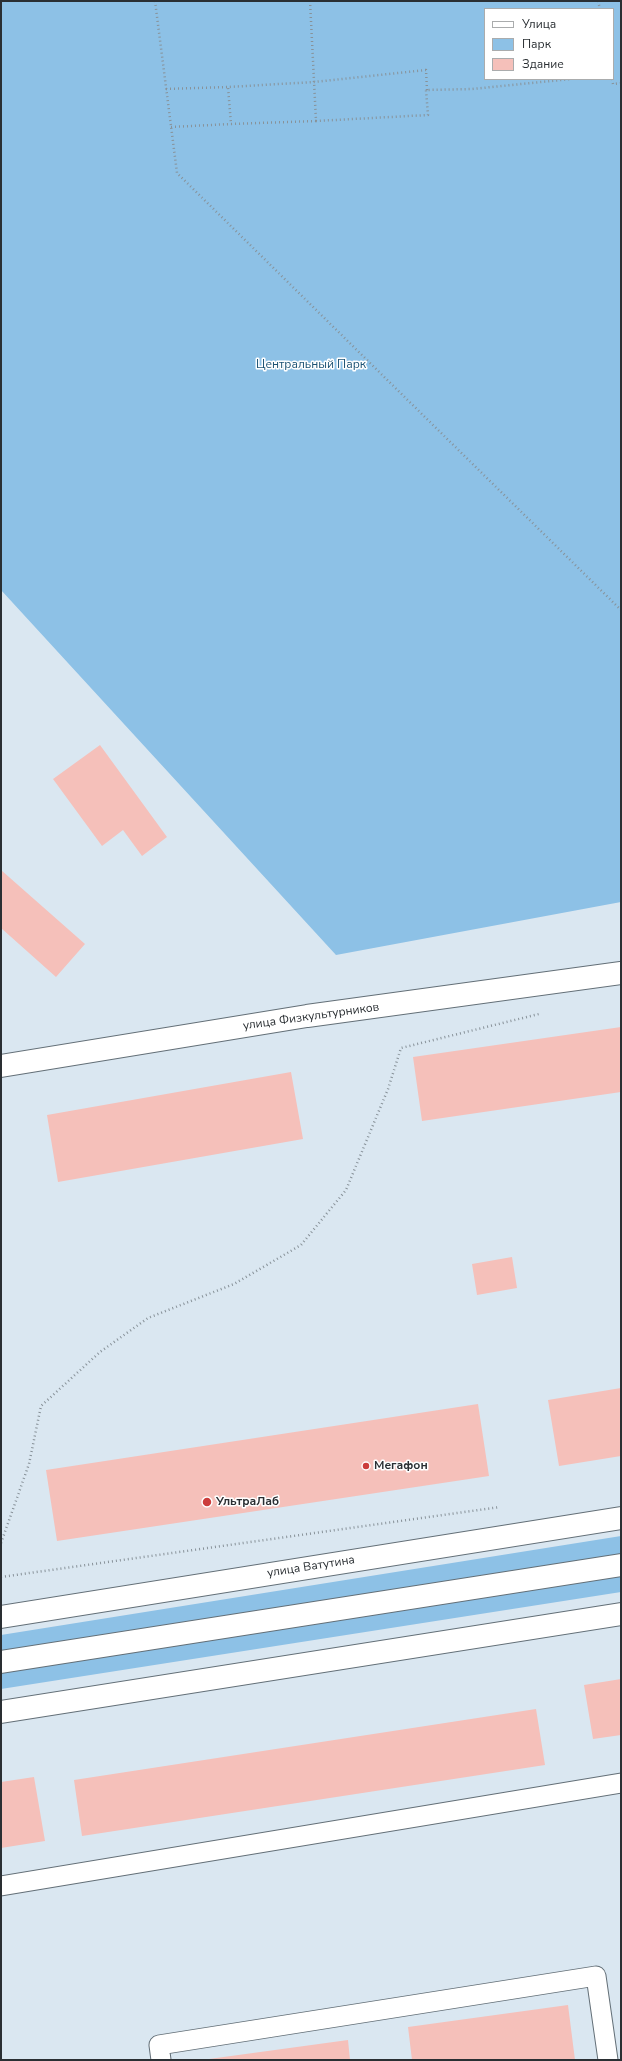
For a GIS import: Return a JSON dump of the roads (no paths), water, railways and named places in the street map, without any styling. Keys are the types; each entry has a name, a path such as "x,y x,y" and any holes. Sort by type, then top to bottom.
{"street":[{"name":"улица Физкультурников","path":"1,1066 307,1016 621,973"},
{"name":"улица Ватутина","path":"1,1617 621,1518"},
{"path":"1,1662 621,1566"},
{"path":"1,1712 621,1614"}],"lane":[{"path":"1,1886 621,1783"},
{"path":"161,2060 159,2046 596,1976 608,2060"}],"place":[{"name":"Мегафон","path":"366,1466"},
{"name":"УльтраЛаб","path":"207,1502"}],"park label":[{"name":"Центральный Парк","path":"311,365"}]}
